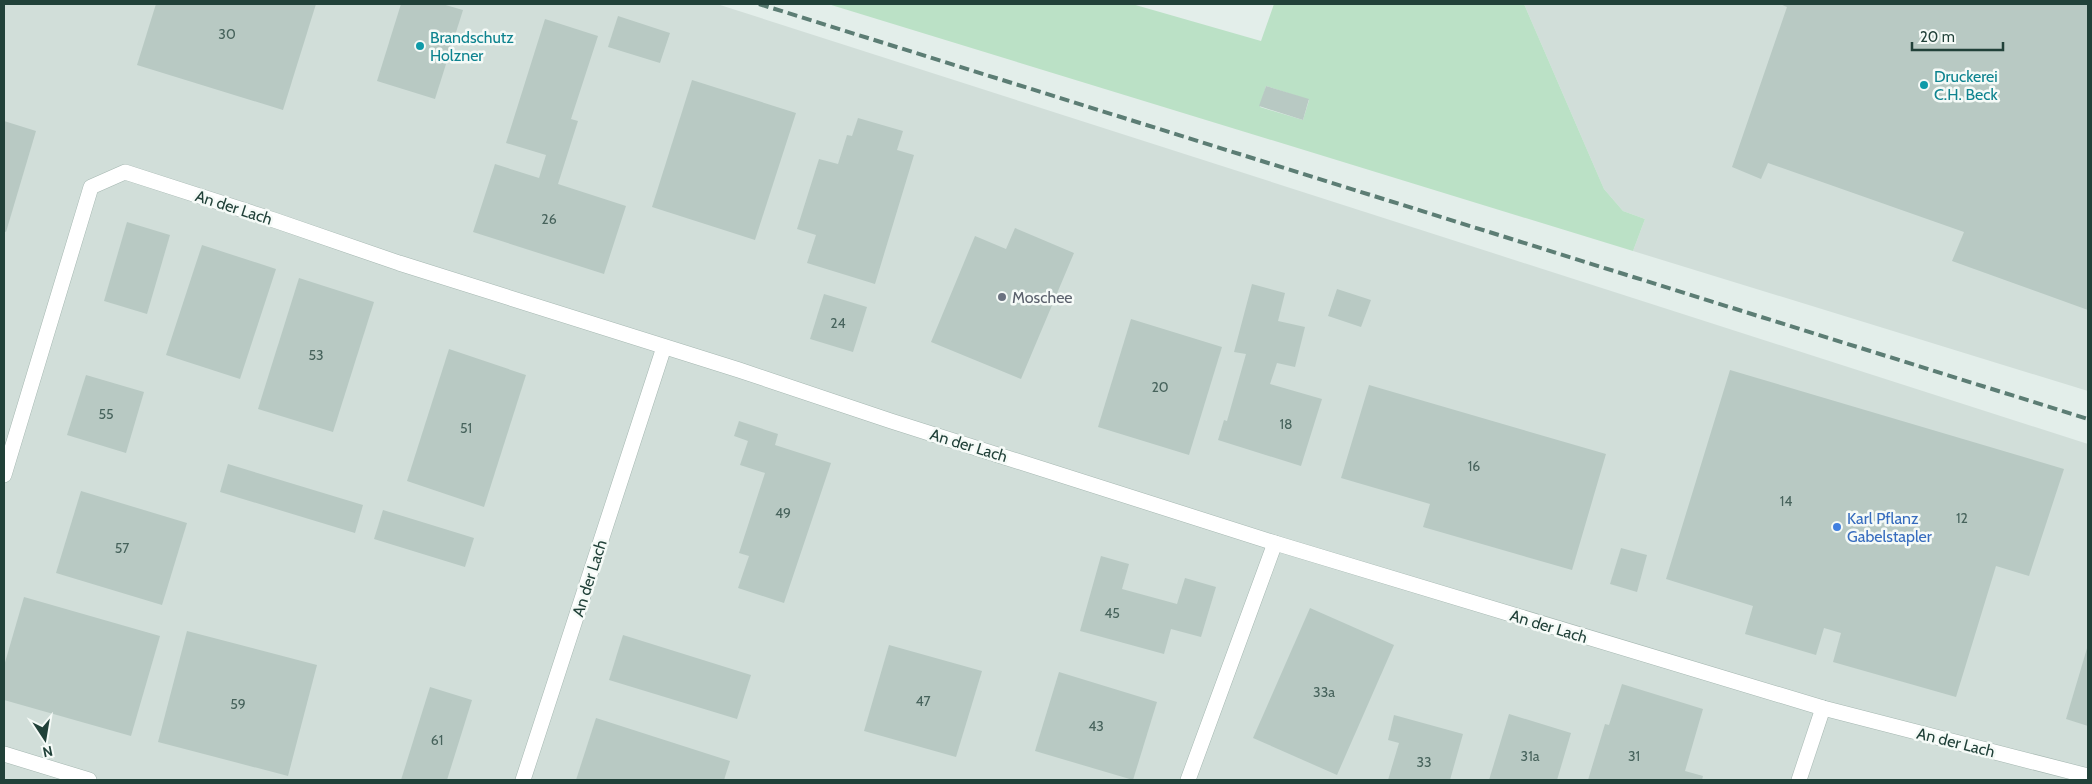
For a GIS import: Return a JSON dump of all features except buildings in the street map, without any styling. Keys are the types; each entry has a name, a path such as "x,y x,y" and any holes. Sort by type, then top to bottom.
{"street":[{"name":"An der Lach","path":"4,475 91,188 125,172 274,220 399,264 1275,543 1823,708 2088,776"},
{"name":"An der Lach","path":"523,780 664,347"},
{"path":"1188,780 1275,543"},
{"path":"1799,780 1823,708"},
{"path":"4,754 89,780"}],"shaded area":[{"path":"4,4 717,4 2088,444 2088,780 4,780"},
{"path":"1524,4 2088,4 2088,391 1633,251 1645,219 1623,211 1604,189"}],"green space":[{"path":"828,4 1132,4 1261,41 1274,4 1524,4 1604,189 1623,211 1645,219 1633,251","holes":["1266,86 1309,100 1303,120 1260,107"]}],"railway":[{"path":"759,4 2088,419"}],"place":[{"name":"Brandschutz Holzner","path":"420,46"},
{"name":"Druckerei C.H. Beck","path":"1924,85"},
{"name":"Moschee","path":"1002,297"},
{"name":"Karl Pflanz Gabelstapler","path":"1837,527"}]}
